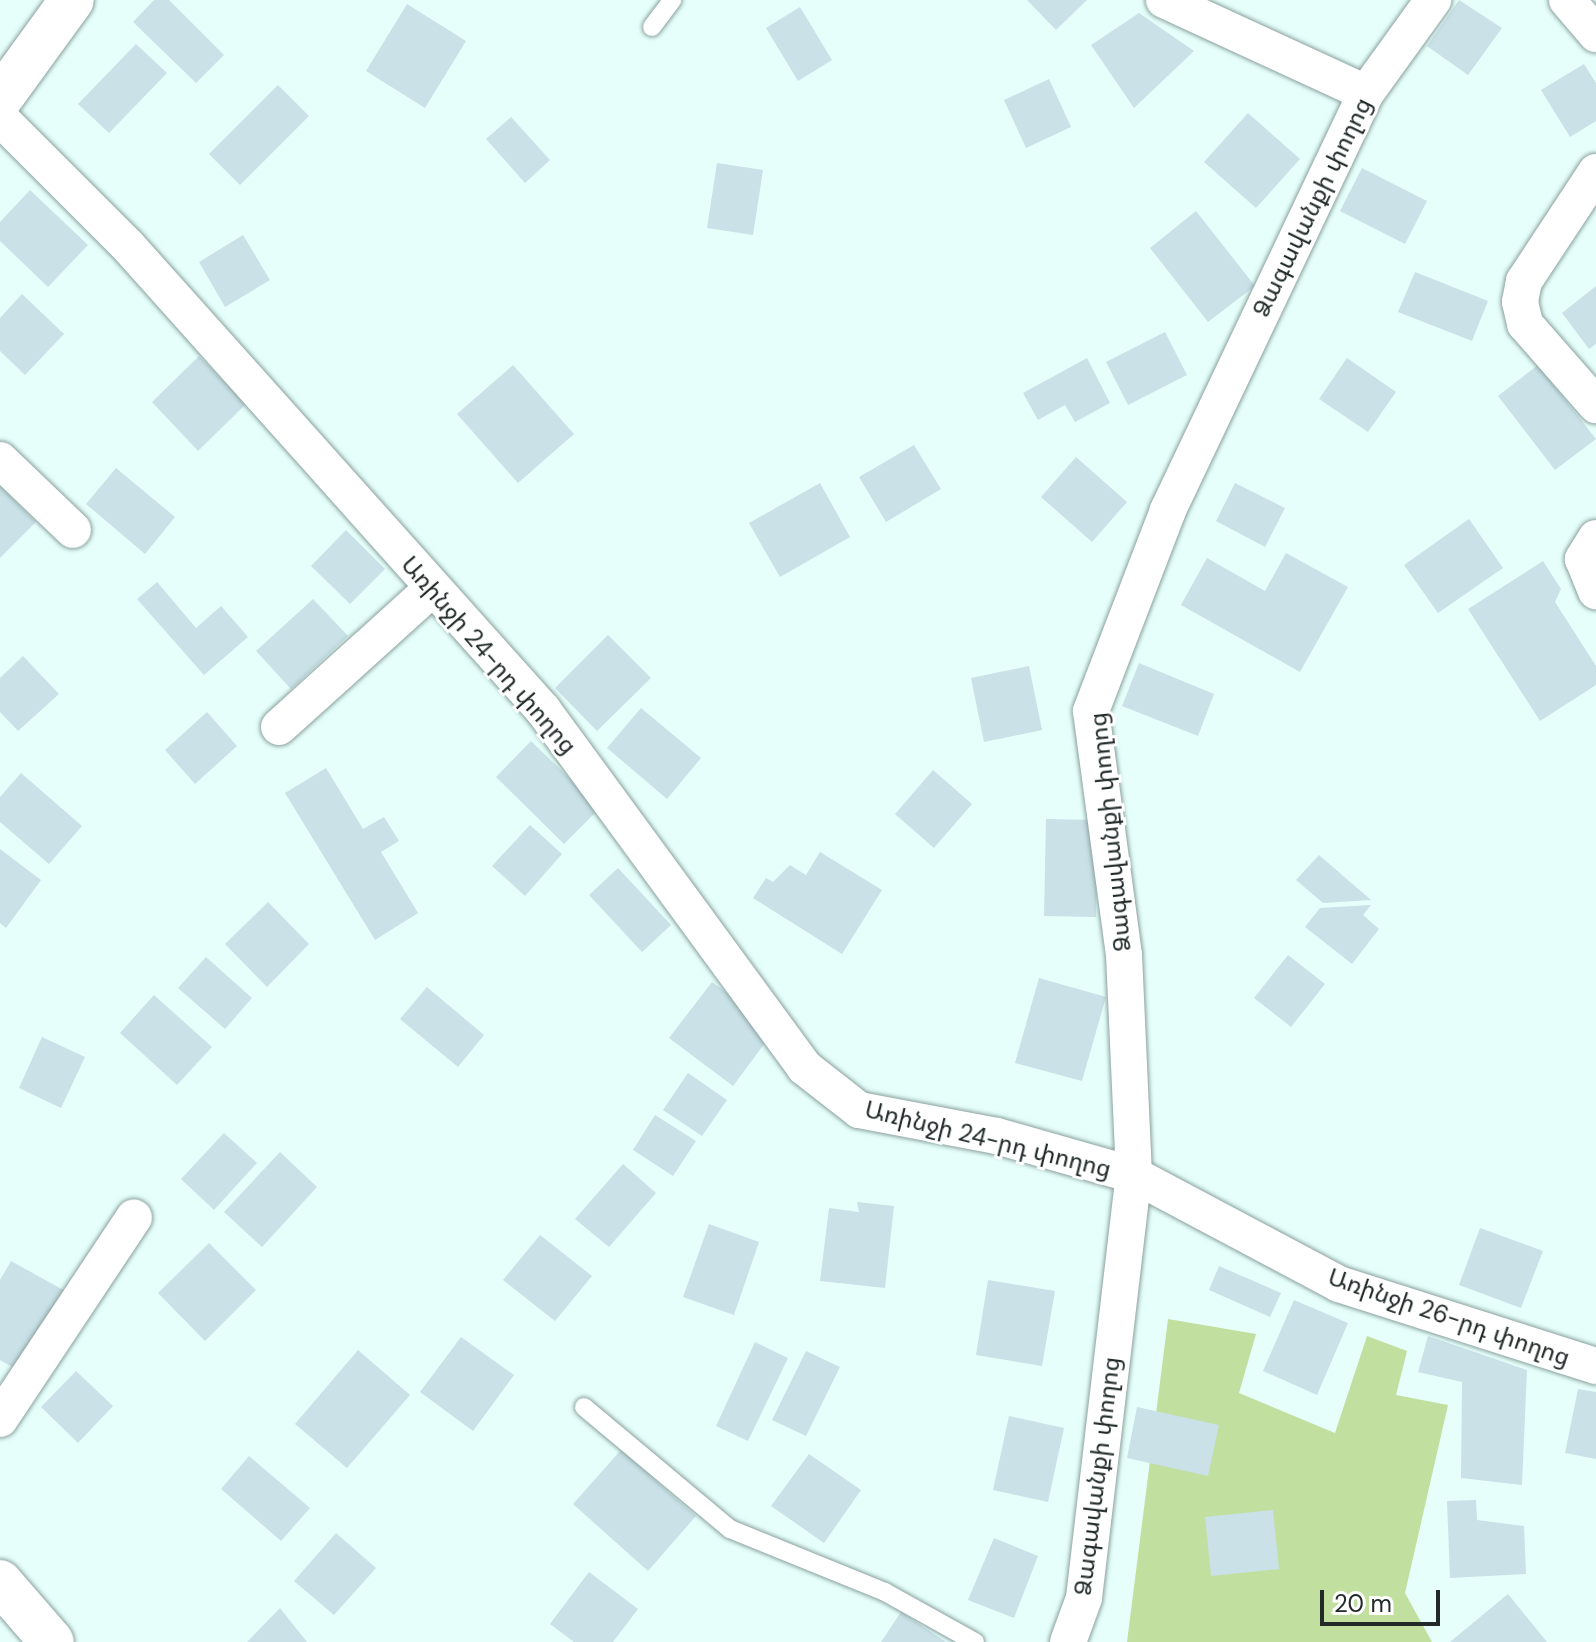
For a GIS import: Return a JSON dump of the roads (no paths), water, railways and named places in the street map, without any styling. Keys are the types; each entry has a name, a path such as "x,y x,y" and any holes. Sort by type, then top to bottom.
{"street":[{"path":"0,99 72,0"},
{"path":"1164,0 1366,93"},
{"name":"Ձագավանքի փողոց","path":"1068,1642 1084,1598 1134,1175 1124,955 1091,711 1168,510 1366,93 1433,0"},
{"path":"1567,0 1596,34"},
{"name":"Առինջի 24-րդ փողոց","path":"0,118 128,246 543,710 804,1067 859,1110 997,1136 1134,1175"},
{"path":"1596,172 1524,281 1520,302 1525,324 1596,405"},
{"path":"0,460 73,530"},
{"path":"1596,538 1583,559 1596,591"},
{"path":"279,727 433,588"},
{"name":"Առինջի 26-րդ փողոց","path":"1134,1175 1339,1284 1596,1366"},
{"path":"0,1419 134,1217"},
{"path":"0,1582 52,1642"}],"lane":[{"path":"652,27 672,0"},
{"path":"584,1407 730,1529 885,1592 975,1642"}]}
